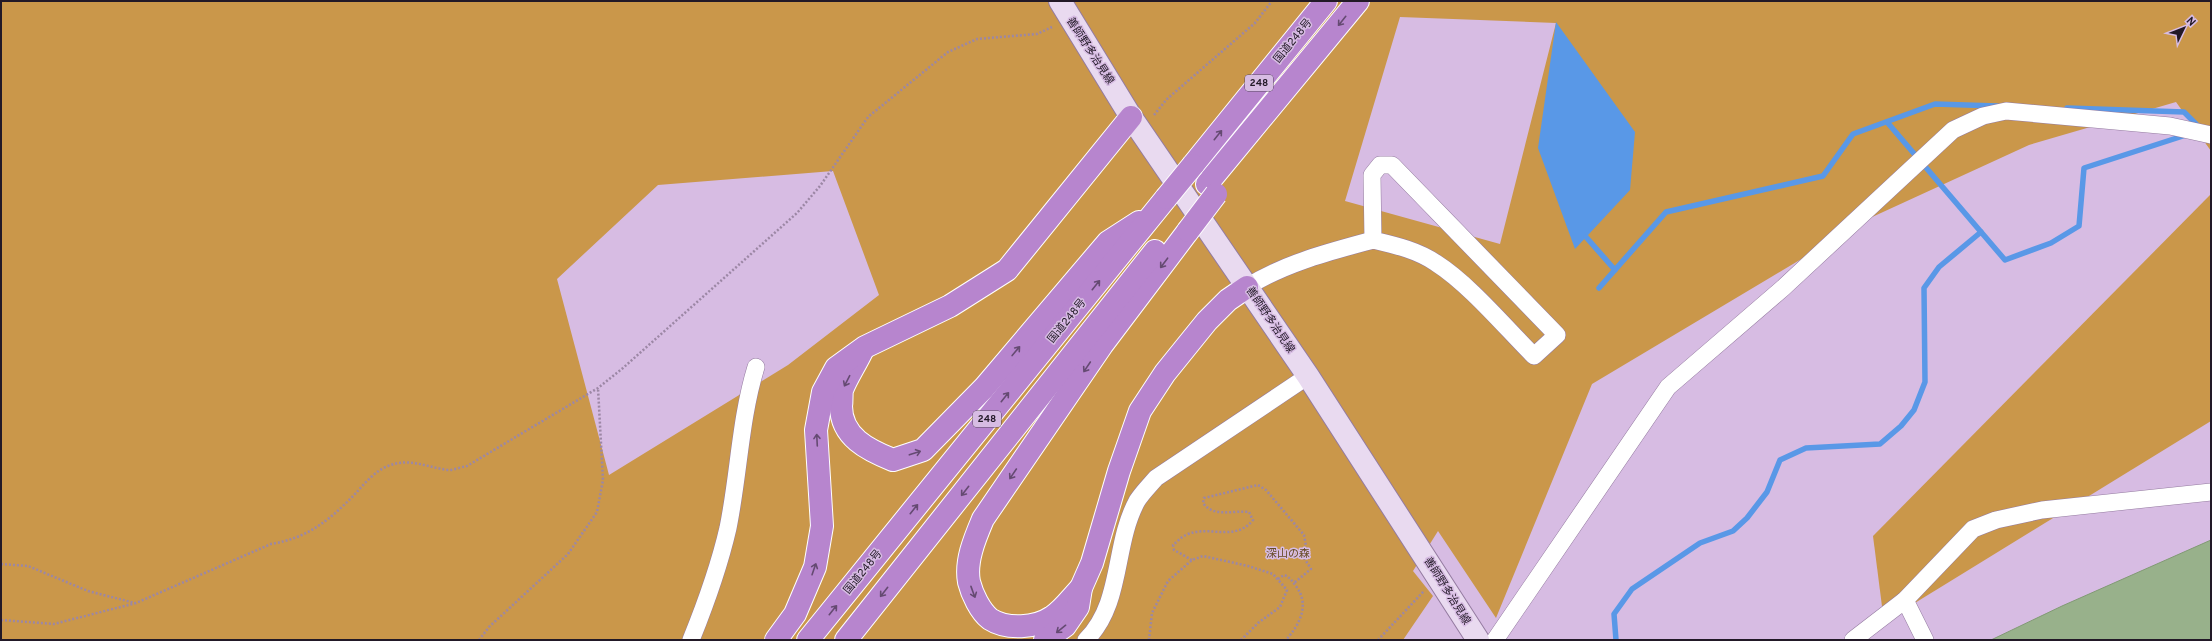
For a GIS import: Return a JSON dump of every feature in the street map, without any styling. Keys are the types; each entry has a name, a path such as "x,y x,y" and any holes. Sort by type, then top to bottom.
{"highway":[{"name":"国道248号","path":"808,640 1326,1"},
{"name":"248","path":"846,640 1184,225 1358,1"},
{"path":"776,640 795,614 816,567 822,526 816,430 823,392 836,368 865,347 950,306 1007,270 1131,117"},
{"path":"865,347 842,392 841,413 846,429 858,443 870,451 893,460 923,450 984,388 1108,242 1162,203"},
{"path":"1081,588 1053,616 1035,625 1013,626 990,618 976,601 969,581 971,550 982,519 1184,225"},
{"path":"1045,640 1065,626 1078,606 1081,588 1092,563 1119,470 1140,411 1164,373 1207,321 1228,300 1247,287"}],"main road":[{"name":"善師野多治見線","path":"1064,9 1131,117 1308,376 1478,640"}],"street":[{"path":"1495,640 1668,387 1783,288 1953,130 1983,116 2006,111 2170,126 2211,135"},
{"path":"1247,287 1267,274 1308,259 1373,240 1404,248 1435,262 1457,279 1534,356 1556,335 1392,165 1380,165 1372,175 1373,240"},
{"path":"691,640 711,592 728,528 747,397 756,367"},
{"path":"1086,640 1103,619 1112,594 1126,529 1137,501 1156,478 1308,376"},
{"path":"1852,640 1904,600 1973,530 1996,520 2042,510 2211,492"},
{"path":"1904,600 1925,640"}],"path":[{"path":"1154,115 1167,99 1255,23 1272,1"},
{"path":"1,620 54,624 136,603 271,544 290,541 314,529 335,515 372,476 389,466 413,462 450,470 467,466 598,388 623,368 797,213 820,186 868,117 948,52 977,39 1037,34 1050,28 1064,9"},
{"path":"479,640 489,627 568,554 597,512 603,480 598,388"},
{"path":"1192,560 1174,550 1173,545 1186,535 1206,532 1238,532 1248,527 1253,520 1249,512 1218,513 1208,509 1203,503 1204,498 1258,485 1266,490 1304,535 1306,546 1303,556 1311,569 1294,583"},
{"path":"1149,640 1152,613 1168,581 1192,560 1203,556 1248,566 1273,574 1287,590 1280,607 1258,623 1241,640"},
{"path":"1,564 28,566 88,591 136,603"},
{"path":"1278,579 1284,575 1288,576 1294,583 1303,602 1302,615 1297,626 1286,640"},
{"path":"1378,640 1421,594 1440,579"}],"green space":[{"name":"深山の森","path":"1,1 2211,1 2211,151 2176,102 2029,145 1870,218 1592,384 1496,618 1438,531 1413,571 1433,596 1403,640 1,640","holes":["1400,17 1556,23 1500,244 1345,201","833,171 879,295 788,365 609,475 557,279 658,185"]},
{"path":"2211,194 2211,421 1884,622 1873,536"}],"water":[{"path":"1556,22 1635,132 1630,190 1575,249 1538,148"}],"building":[{"path":"2211,540 2211,640 1991,640 2062,606"}],"waterway":[{"path":"1599,288 1666,212 1823,176 1853,134 1935,104 1997,106"},
{"path":"2067,108 2184,112 2199,127"},
{"path":"1887,122 2005,260 2051,243 2079,226 2084,168 2186,135"},
{"path":"1616,640 1614,614 1632,589 1700,543 1733,531 1747,518 1767,492 1780,460 1806,448 1880,444 1901,426 1914,410 1925,382 1924,288 1939,267 1981,232"},
{"path":"1586,237 1615,270"}]}
